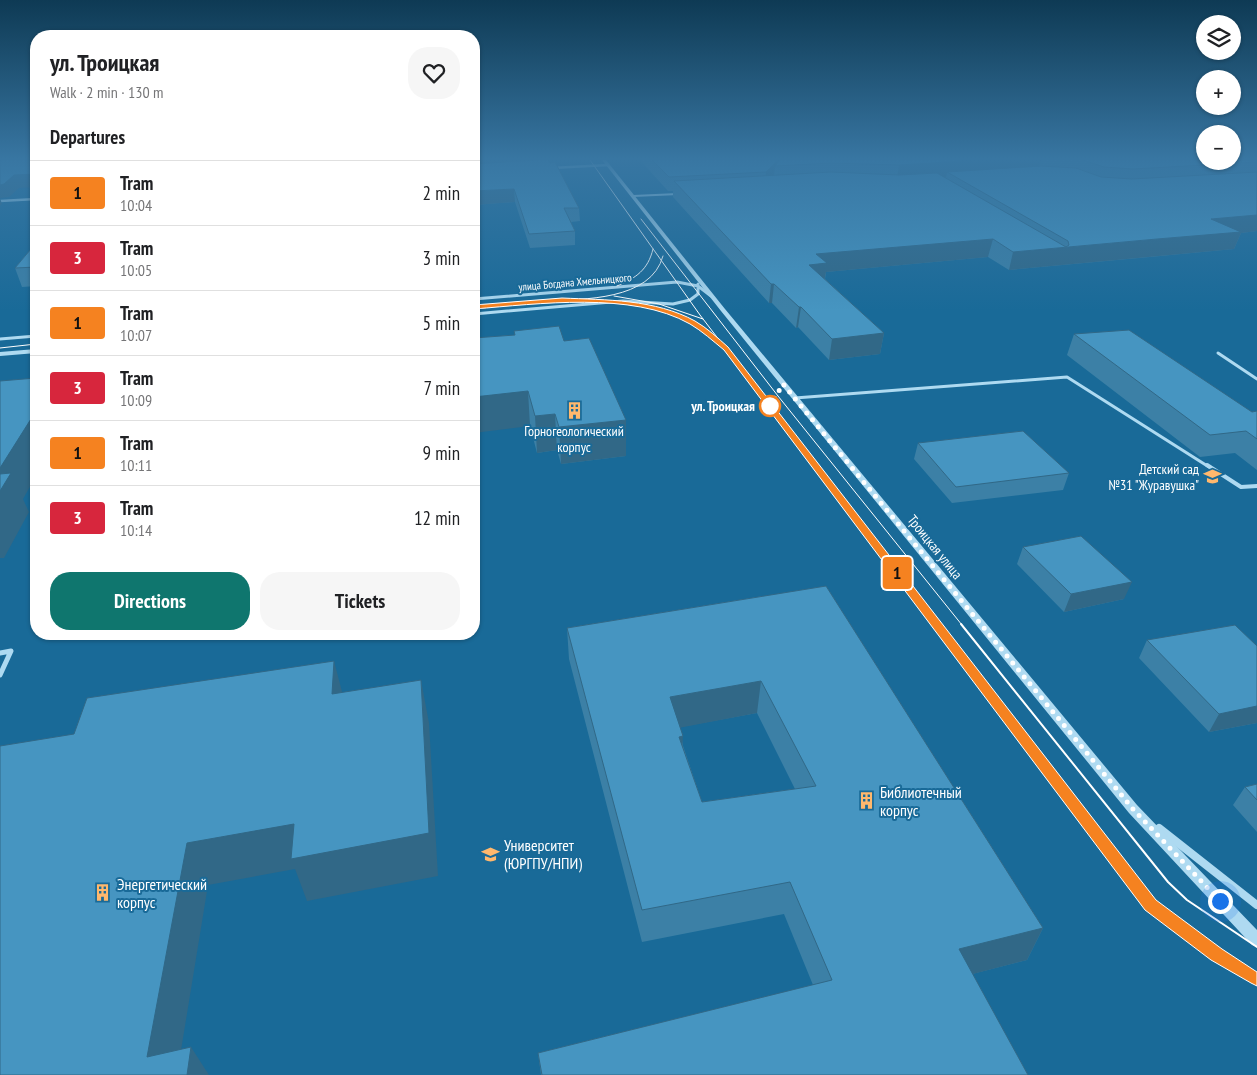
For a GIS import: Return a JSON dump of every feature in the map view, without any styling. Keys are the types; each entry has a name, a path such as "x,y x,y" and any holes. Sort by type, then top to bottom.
{"street":[{"name":"Троицкая улица","path":"644,210 699,282 1133,809 1257,940"},
{"name":"улица Богдана Хмельницкого","path":"480,298 677,282 699,282 698,294 690,300 673,304 623,301 480,313"},
{"path":"0,339 30,336"},
{"path":"0,354 30,352"},
{"path":"1133,809 1257,905"}],"lane":[{"path":"1218,353 1257,379"},
{"path":"795,398 1067,377 1241,487 1257,486"},
{"path":"0,653 11,651 0,675"}],"building":[{"path":"521,210 565,210 575,231 529,234"},
{"path":"701,210 1002,210 1066,247 1069,245 1068,241 1014,210 1257,210 1257,215 1211,219 1241,232 1013,252 993,239 816,254 827,263 809,265 884,333 832,339 801,307 774,284 771,284"},
{"path":"30,250 30,267 15,268"},
{"path":"559,326 564,341 589,338 626,420 559,427 555,414 535,416 528,391 480,396 480,338 515,335 514,331"},
{"path":"1129,330 1252,412 1257,411 1257,439 1246,431 1210,435 1074,334"},
{"path":"30,378 30,420 0,468 0,381"},
{"path":"1023,431 1069,473 956,487 918,443"},
{"path":"11,473 0,491 0,474"},
{"path":"1081,536 1132,582 1071,594 1023,547"},
{"path":"826,586 1043,928 959,949 1028,1075 542,1075 538,1053 832,980 790,882 642,910 567,628","holes":["761,681 816,786 702,802 679,737 683,736 670,697"]},
{"path":"1235,625 1257,646 1257,706 1219,714 1147,640"},
{"name":"Энергетический корпус","path":"334,661 332,694 421,680 429,833 291,859 294,824 187,843 147,1057 191,1047 187,1075 0,1075 0,746 74,734 87,698"},
{"path":"1257,784 1257,800 1245,787"}],"tram line":[{"path":"626,210 661,260"},
{"path":"641,219 778,396 962,625"},
{"path":"617,286 630,280 644,268 653,249"},
{"path":"661,260 663,256"},
{"path":"480,306 614,295 645,282 656,271 661,260"},
{"path":"661,260 700,315 937,625"},
{"path":"614,296 659,304 703,319"},
{"name":"1","path":"480,307 562,300 627,303 675,314 693,323 726,348 1151,905 1216,954 1257,978"},
{"path":"681,317 713,337"},
{"path":"0,348 30,345"},
{"path":"936,624 1151,905 1216,954 1257,978"},
{"path":"961,624 1168,882 1187,900 1257,947"}],"place":[{"name":"ул. Троицкая","path":"770,406"},
{"name":"Горногеологический корпус","path":"574,411"},
{"name":"Детский сад №31 \"Журавушка\"","path":"1213,477"},
{"name":"Библиотечный корпус","path":"866,801"},
{"name":"Университет (ЮРГПУ/НПИ)","path":"490,854"},
{"name":"Энергетический корпус","path":"103,893"}],"route":[{"path":"770,406 783,384 1133,809 1220,901"}]}
